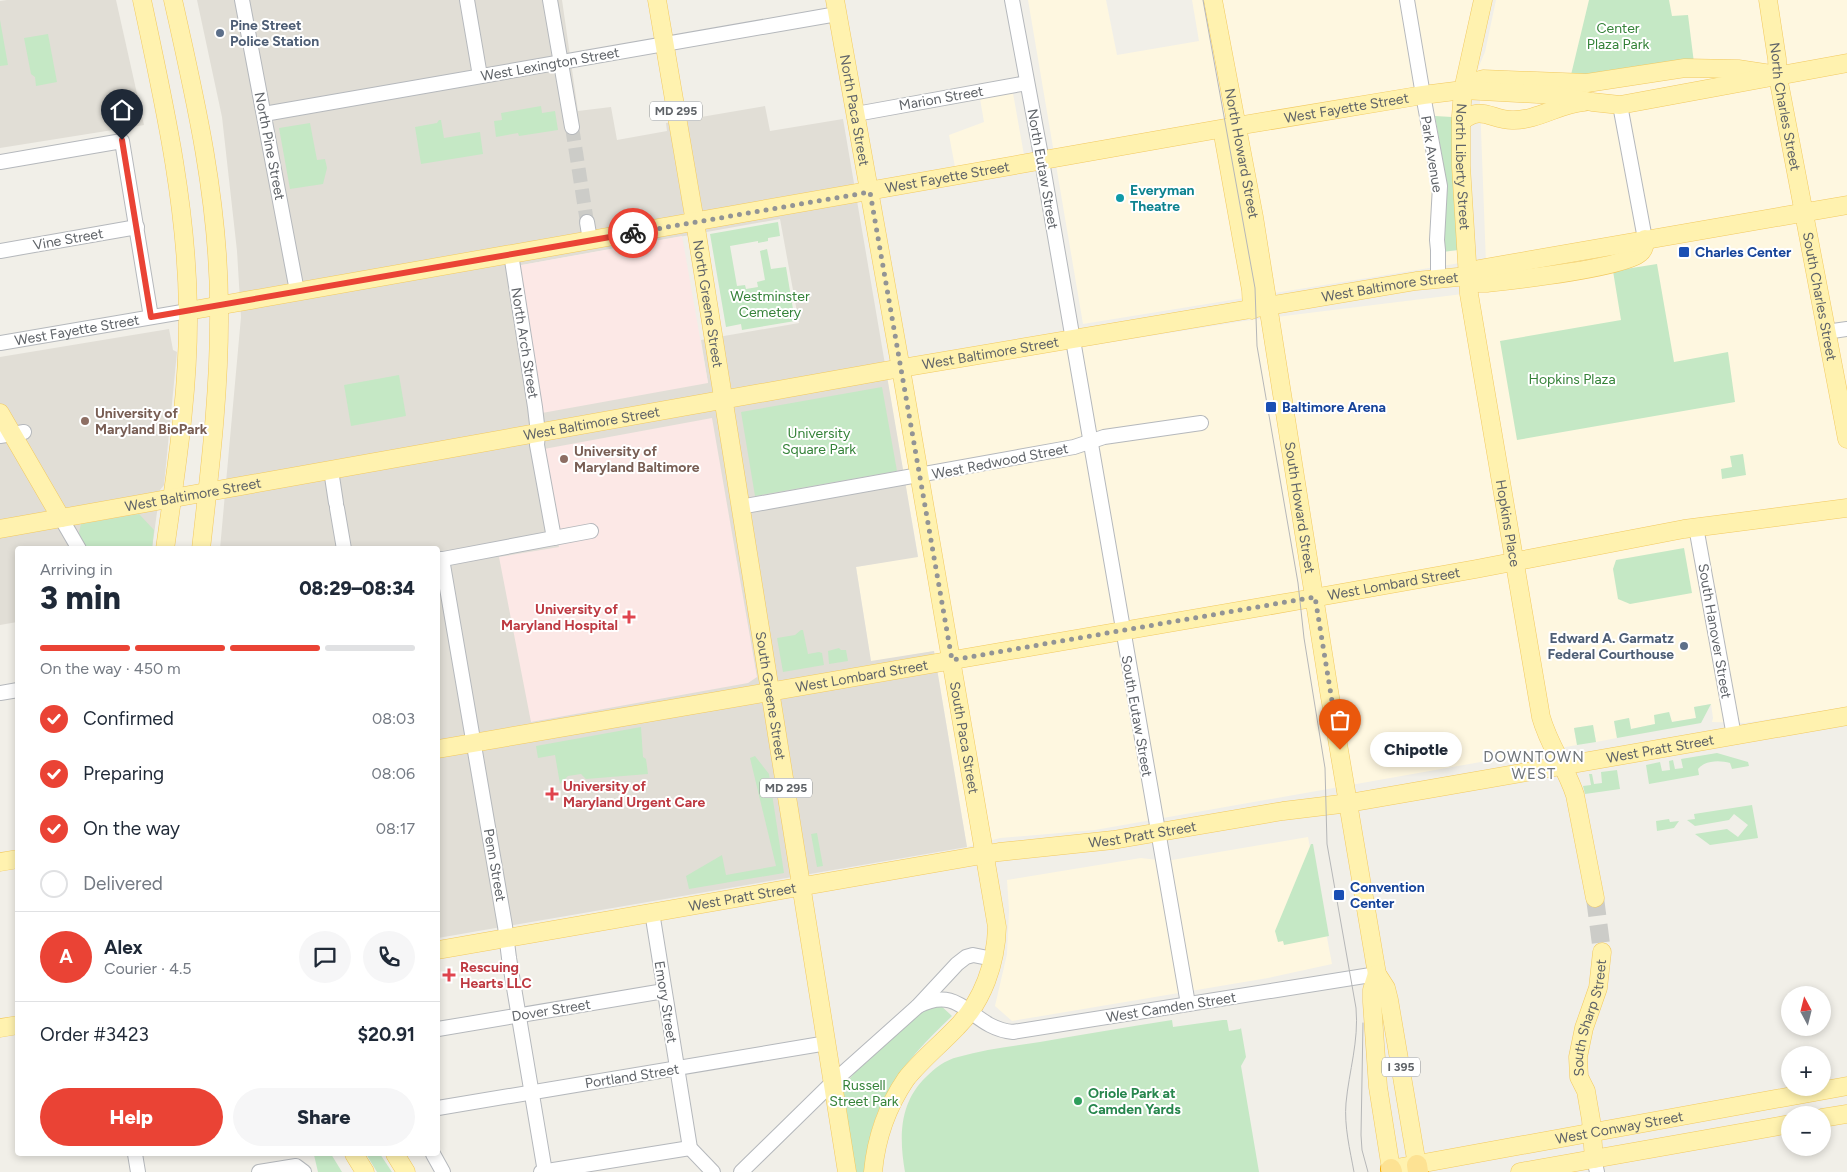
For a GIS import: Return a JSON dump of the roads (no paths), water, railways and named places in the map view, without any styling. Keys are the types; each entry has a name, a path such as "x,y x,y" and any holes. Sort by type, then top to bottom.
{"main road":[{"path":"142,0 177,175 184,239 188,311 185,399 165,546"},
{"path":"173,0 208,170 216,237 220,306 217,386 201,546"},
{"name":"North Greene Street","path":"658,0 723,400"},
{"name":"North Howard Street","path":"1213,0 1229,128 1254,217 1260,308"},
{"name":"North Liberty Street","path":"1468,276 1461,166 1461,122 1463,90 1483,0"},
{"name":"North Charles Street","path":"1768,0 1778,59 1778,77 1804,212"},
{"name":"North Paca Street","path":"836,7 901,369"},
{"name":"West Fayette Street","path":"188,311 1229,128 1463,90 1555,95 1620,105 1847,64"},
{"path":"1463,90 1472,82 1483,79 1576,83 1598,82 1685,68 1738,69 1762,72 1778,77"},
{"path":"1555,95 1576,83"},
{"path":"1461,122 1471,115 1485,113 1508,120 1517,120 1554,112 1570,104 1592,102"},
{"name":"West Baltimore Street","path":"0,529 1073,338 1438,278 1468,276 1478,269 1847,204"},
{"name":"South Charles Street","path":"1804,212 1847,439"},
{"name":"Hopkins Place","path":"1468,276 1478,348 1516,561 1541,717 1547,738 1561,766"},
{"name":"South Howard Street","path":"1260,308 1315,597 1376,974 1372,990 1372,1002 1377,1072 1382,1120 1391,1170"},
{"name":"South Paca Street","path":"873,1172 880,1134 889,1109 900,1088 919,1064 970,1012 985,984 993,959 997,926 901,369"},
{"name":"South Greene Street","path":"723,400 833,1082"},
{"path":"0,413 61,518"},
{"name":"West Lombard Street","path":"440,748 1122,631 1696,527 1847,508"},
{"name":"West Pratt Street","path":"440,950 986,854 1090,843 1283,811 1349,803 1847,716"},
{"path":"1561,766 1570,780 1578,805 1595,898"},
{"path":"0,862 15,860"},
{"name":"South Sharp Street","path":"1596,1166 1586,1091 1579,1077 1578,1057 1584,1028 1598,988 1602,952"},
{"name":"South Howard Street","path":"1376,974 1386,988 1389,1000 1417,1168"},
{"path":"0,1028 15,1026"},
{"name":"MD 295","path":"833,1082 847,1172"},
{"name":"West Conway Street","path":"1391,1170 1417,1168 1592,1133 1847,1086"},
{"path":"1831,1117 1847,1114"},
{"name":"West Conway Street","path":"1520,1172 1596,1166 1781,1126"},
{"path":"355,1156 365,1172"},
{"path":"397,1156 406,1172"}],"street":[{"name":"North Pine Street","path":"242,0 297,292"},
{"path":"468,0 480,76"},
{"path":"550,0 572,128"},
{"name":"North Eutaw Street","path":"1012,0 1073,338"},
{"name":"Park Avenue","path":"1407,0 1440,186 1436,240 1438,278"},
{"name":"West Lexington Street","path":"264,114 665,44 836,7"},
{"name":"Marion Street","path":"856,114 1027,82"},
{"path":"1620,105 1644,239"},
{"path":"0,162 122,140 151,317"},
{"path":"587,222 590,240"},
{"name":"Vine Street","path":"0,251 137,227"},
{"name":"North Arch Street","path":"511,254 538,433 537,445 554,538"},
{"name":"West Fayette Street","path":"0,343 188,311"},
{"path":"1826,332 1847,329"},
{"name":"South Eutaw Street","path":"1073,338 1122,631 1188,1004"},
{"name":"West Redwood Street","path":"740,507 1074,447 1104,437 1201,423"},
{"path":"331,470 344,546"},
{"path":"61,518 77,546"},
{"name":"South Hanover Street","path":"1696,527 1734,736"},
{"path":"440,560 590,531"},
{"name":"Penn Street","path":"440,560 474,742 544,1172"},
{"path":"0,694 15,691"},
{"name":"Emory Street","path":"652,912 690,1148"},
{"path":"741,1172 833,1082 918,1006 966,957 973,955 993,959"},
{"name":"West Camden Street","path":"918,1006 929,1000 942,998 956,1002 989,1026 1013,1032 1376,974"},
{"name":"Dover Street","path":"440,1028 664,991"},
{"name":"Portland Street","path":"440,1108 827,1043"},
{"path":"544,1172 690,1148 713,1172"},
{"path":"135,1156 138,1172"},
{"path":"434,1156 443,1172"},
{"path":"259,1172 300,1169"}],"tunnel":[{"path":"572,127 587,222"},
{"path":"1595,898 1602,952"}],"tram line":[{"path":"1203,0 1255,288 1257,346 1298,583 1304,638 1325,768 1327,844 1356,1008 1355,1044 1347,1091 1346,1112 1354,1172"},
{"path":"1363,1023 1361,1135 1362,1150 1368,1172"}],"place":[{"name":"Pine Street Police Station","path":"220,33"},
{"name":"Everyman Theatre","path":"1120,198"},
{"name":"Charles Center","path":"1684,252"},
{"name":"Baltimore Arena","path":"1271,407"},
{"name":"University of Maryland BioPark","path":"85,421"},
{"name":"University of Maryland Baltimore","path":"564,459"},
{"name":"University of Maryland Hospital","path":"629,617"},
{"name":"Edward A. Garmatz Federal Courthouse","path":"1684,646"},
{"name":"Chipotle","path":"1340,750"},
{"name":"University of Maryland Urgent Care","path":"552,794"},
{"name":"Convention Center","path":"1339,895"},
{"name":"Rescuing Hearts LLC","path":"449,975"},
{"name":"Oriole Park at Camden Yards","path":"1078,1101"}],"district":[{"name":"DOWNTOWN WEST","path":"1534,766"}],"park label":[{"name":"Center Plaza Park","path":"1618,36"},
{"name":"Westminster Cemetery","path":"770,304"},
{"name":"Hopkins Plaza","path":"1572,379"},
{"name":"University Square Park","path":"819,442"},
{"name":"Russell Street Park","path":"864,1094"}]}
